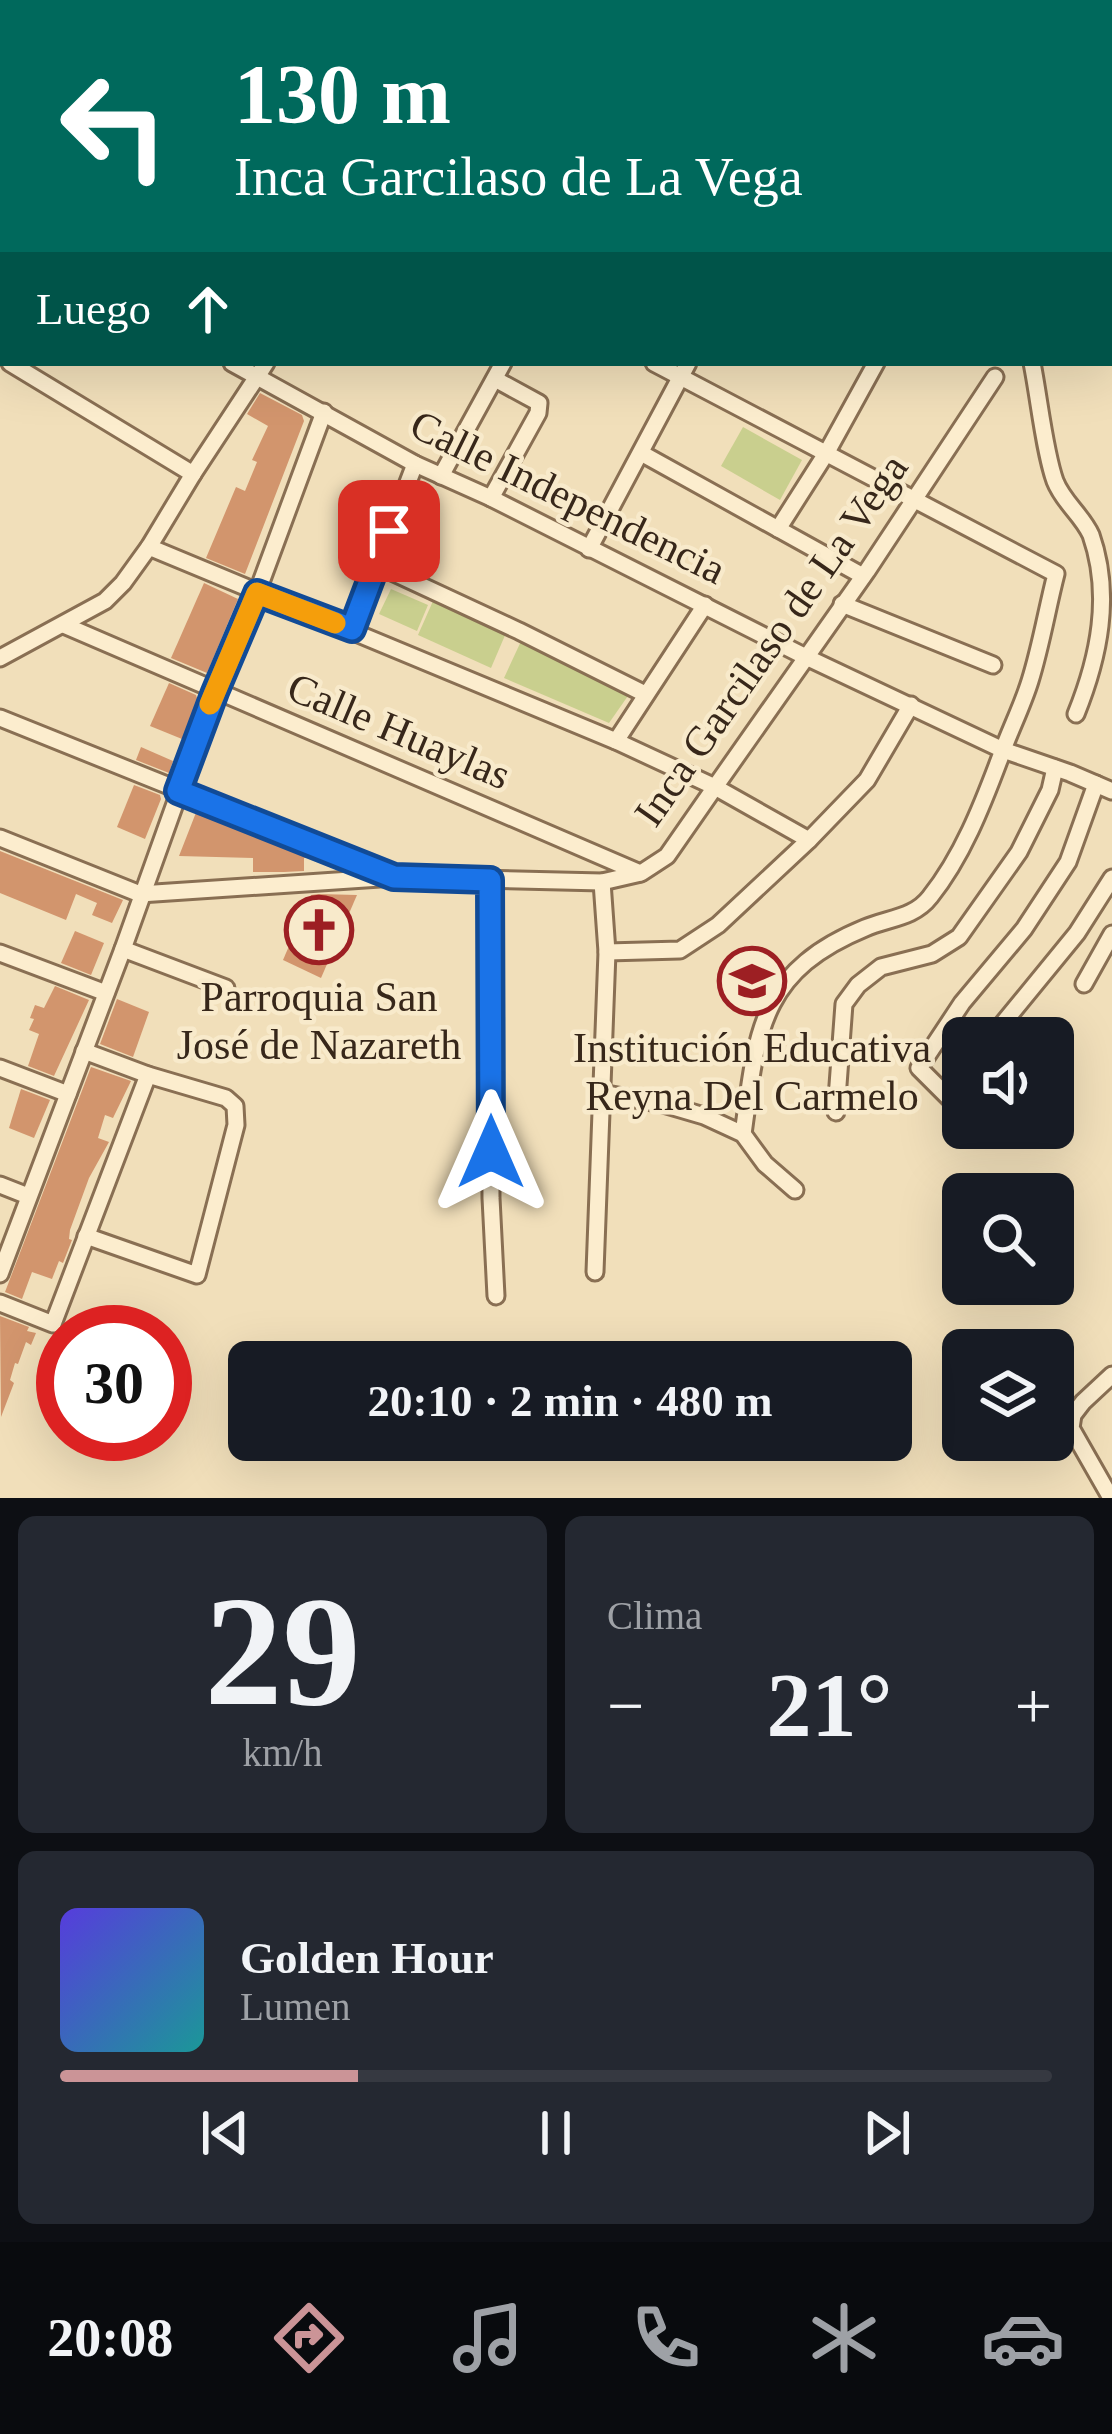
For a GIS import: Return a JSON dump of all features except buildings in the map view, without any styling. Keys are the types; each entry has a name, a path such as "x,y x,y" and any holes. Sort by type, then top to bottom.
{"street":[{"path":"14,366 193,474"},
{"path":"778,529 874,366"},
{"path":"1033,366 1054,478 1090,532 1105,602 1100,649 1076,714"},
{"path":"0,658 105,601 123,583 262,370"},
{"name":"Calle Independencia","path":"262,370 415,464 1003,750 1104,788"},
{"path":"590,549 684,370 1055,574 1030,683 983,804 956,855 916,911 864,928 803,964 770,1004 754,1053 743,1134"},
{"path":"441,476 499,371 539,404 490,498"},
{"name":"Inca Garcilaso de La Vega","path":"0,838 140,894 394,877 602,882 641,873 667,856 915,500 995,376"},
{"path":"0,1274 324,412"},
{"path":"640,453 863,576"},
{"path":"352,629 415,464"},
{"path":"149,547 616,741 716,787 809,840"},
{"path":"377,565 645,694"},
{"path":"842,604 993,665"},
{"path":"616,741 705,605"},
{"name":"Calle Huaylas","path":"64,625 641,873"},
{"path":"607,952 680,950 718,925 867,780 911,705"},
{"path":"0,718 394,877"},
{"path":"836,1112 844,1004 881,967 932,954 959,937 1019,852 1050,790 1055,768"},
{"path":"953,1017 1024,929 1068,862 1104,788"},
{"path":"1008,1017 1077,933 1112,878"},
{"path":"490,880 496,1295"},
{"path":"595,1271 607,952 602,882"},
{"path":"1084,984 1112,934"},
{"path":"123,950 226,988"},
{"path":"0,953 106,993"},
{"path":"942,1033 919,1068 942,1090"},
{"path":"84,1051 226,1098 235,1106 236,1125 197,1275 86,1236"},
{"path":"0,1068 68,1094"},
{"path":"0,1303 53,1324 148,1075"},
{"path":"601,1093 663,1104 743,1134 765,1165 795,1190"},
{"path":"0,1185 28,1196"},
{"path":"1112,1376 1083,1402 1073,1415 1071,1428 1112,1498"}],"green space":[{"path":"743,427 802,460 780,500 721,466"},
{"path":"391,589 428,605 417,631 379,614"},
{"path":"433,601 506,633 491,668 418,635"},
{"path":"523,637 630,693 609,723 504,678"}],"slow traffic":[{"path":"210,704 257,593 335,623"}],"place":[{"name":"Parroquia San José de Nazareth","path":"319,930"},
{"name":"Institución Educativa Reyna Del Carmelo","path":"752,981"}],"route":[{"path":"389,531 352,629 257,593 178,791 394,877 490,880 491,1152"}]}
